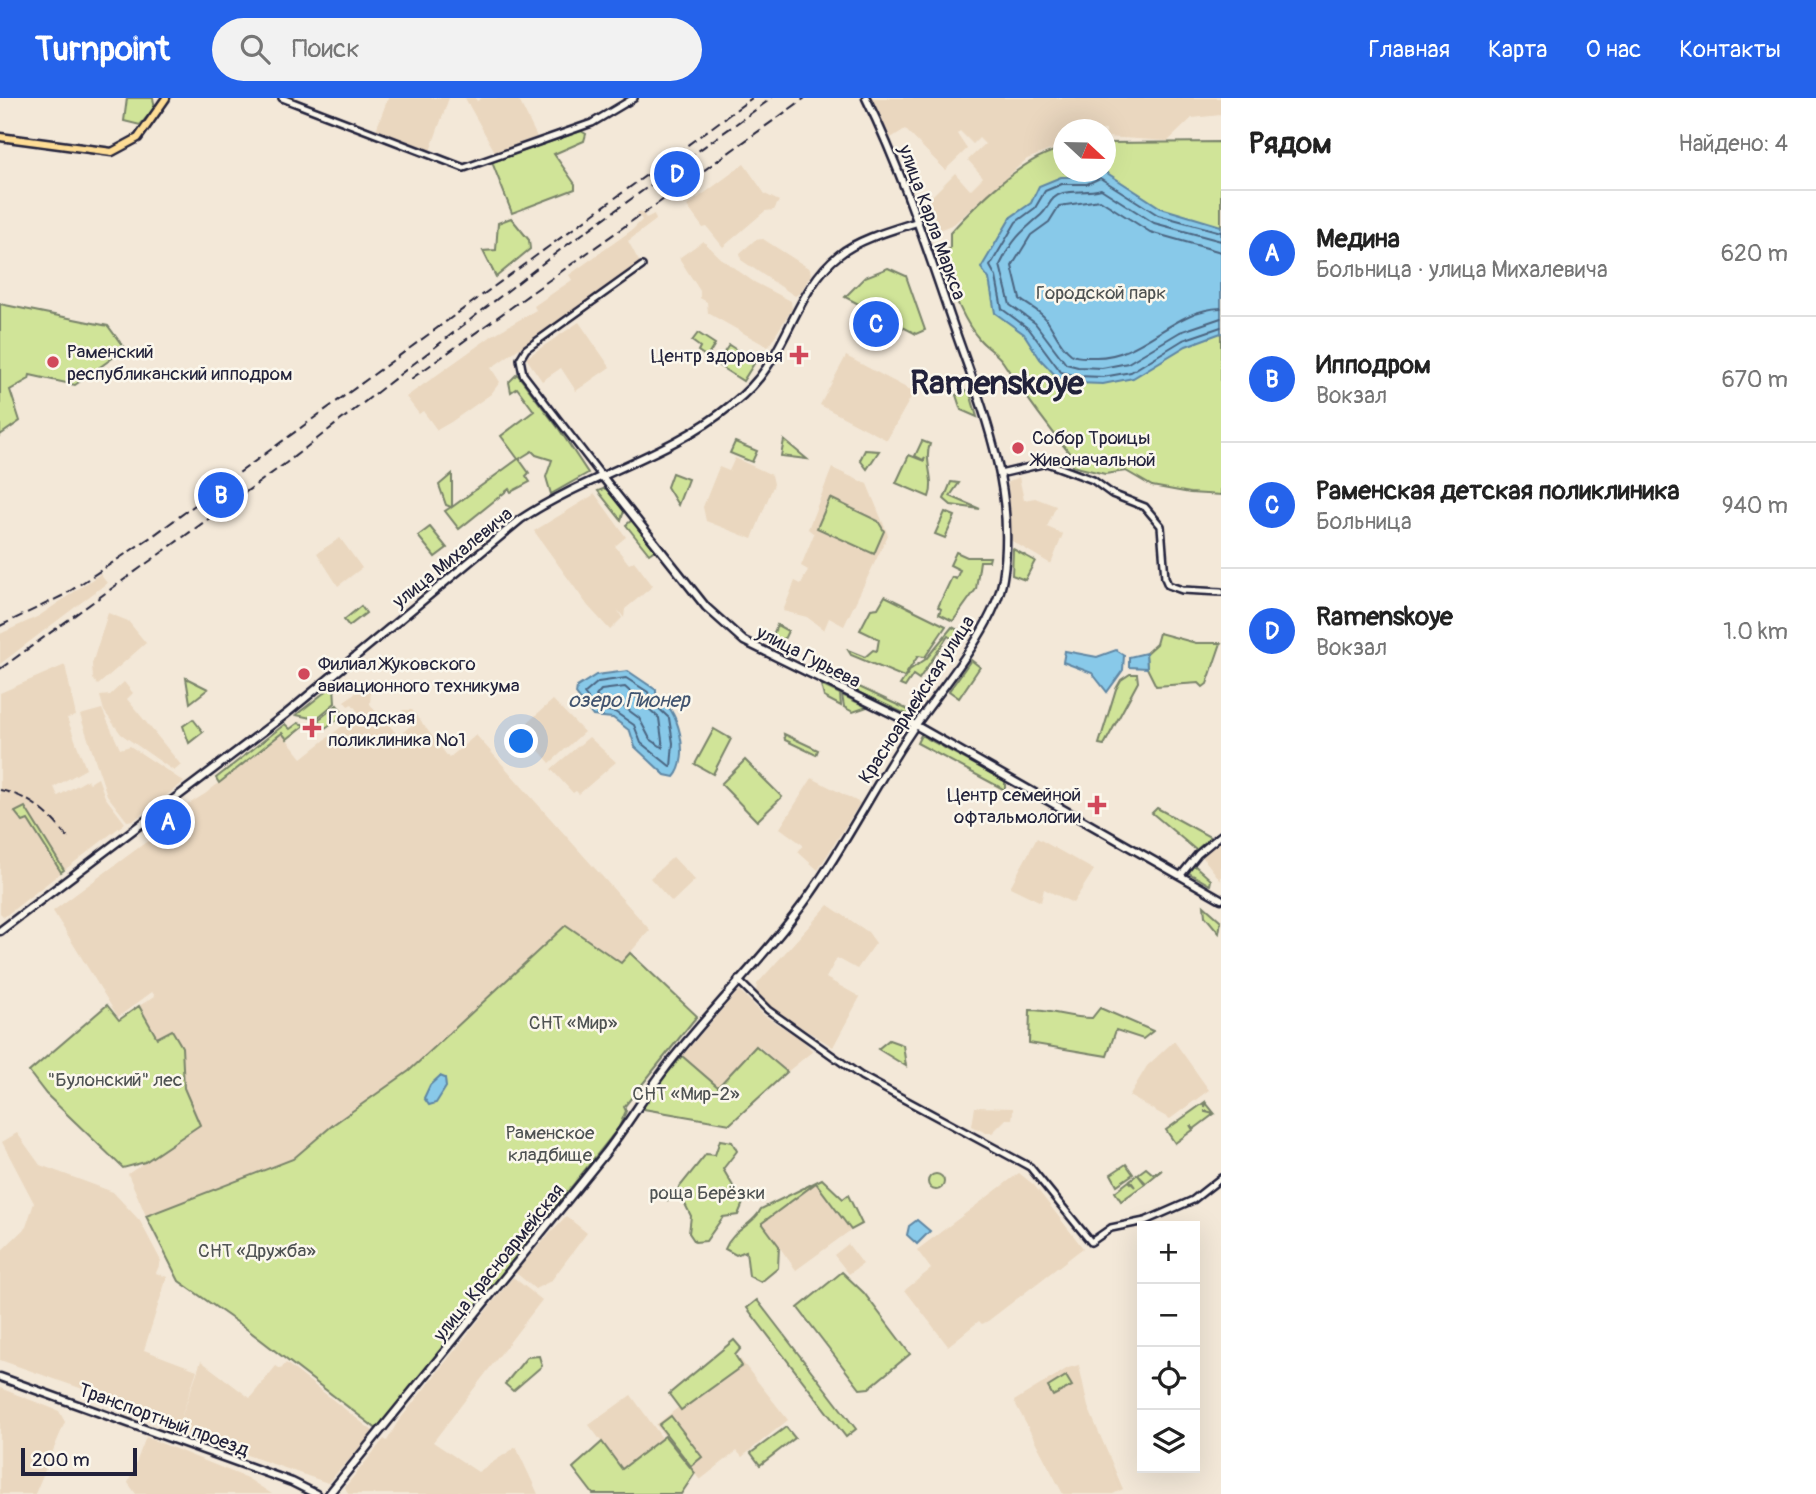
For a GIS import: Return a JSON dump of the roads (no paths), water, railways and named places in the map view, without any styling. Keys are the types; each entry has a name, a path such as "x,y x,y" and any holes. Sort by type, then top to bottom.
{"main road":[{"path":"0,137 112,152 138,138 166,98"},
{"name":"улица Карла Маркса","path":"866,98 890,148 965,359"},
{"name":"улица Михалевича","path":"0,932 281,719 521,519 601,475 683,436 731,406 766,369 803,303 831,262 856,245 917,222"},
{"name":"Красноармейская улица","path":"738,980 813,891 915,725 978,636 1000,592 1005,543 1000,474 985,412 965,359"},
{"name":"улица Гурьева","path":"601,475 706,607 736,636 771,657 915,725 1221,899"},
{"name":"улица Красноармейская","path":"329,1494 624,1130 638,1104 738,980"},
{"name":"Транспортный проезд","path":"0,1377 292,1482 316,1494"}],"street":[{"path":"282,98 454,164 470,166 584,126 605,117 634,98"},
{"name":"улица Гурьева","path":"601,475 523,374 519,365 521,356 642,266"},
{"path":"1000,474 1046,463 1093,480 1112,494 1145,507 1161,526 1164,578 1175,590 1221,592"},
{"path":"1181,875 1198,854 1221,835"},
{"path":"738,980 768,1010 861,1076 1030,1167 1093,1240 1111,1228 1145,1221 1193,1200 1221,1178"}],"water":[{"path":"1116,179 1161,208 1221,226 1221,333 1186,346 1133,378 1103,384 1076,383 1058,378 1040,359 1024,334 995,313 989,279 981,268 1011,217 1031,203 1039,186 1053,180 1116,182"},
{"path":"1116,650 1124,655 1123,670 1107,692 1092,673 1063,662 1065,651 1097,657"},
{"path":"1146,653 1147,668 1129,667 1129,657"},
{"name":"озеро Пионер","path":"628,671 656,690 656,696 671,710 676,721 682,758 674,777 665,775 635,747 630,731 613,718 593,716 576,694 577,687 596,675"},
{"path":"440,1076 445,1078 446,1087 436,1103 429,1105 424,1098 430,1085"},
{"path":"917,1220 930,1231 917,1244 907,1235 909,1226"}],"railway":[{"path":"0,626 64,595 154,535 752,98"},
{"path":"0,669 286,463 560,250 772,98"},
{"path":"643,214 805,98"},
{"path":"411,379 639,216"},
{"path":"0,790 31,802 55,822 69,840"}],"place":[{"name":"Ramenskoye","path":"677,174"},
{"name":"Раменская детская поликлиника","path":"876,324"},
{"name":"Центр здоровья","path":"799,355"},
{"name":"Раменский республиканский ипподром","path":"53,362"},
{"name":"Собор Троицы Живоначальной","path":"1018,448"},
{"name":"Ипподром","path":"221,495"},
{"name":"Филиал Жуковского авиационного техникума","path":"304,674"},
{"name":"Городская поликлиника №1","path":"312,728"},
{"name":"Центр семейной офтальмологии","path":"1097,805"},
{"name":"Медина","path":"168,822"}],"district":[{"name":"Ramenskoye","path":"997,382"}],"park label":[{"name":"Городской парк","path":"1101,292"},
{"name":"СНТ «Мир»","path":"573,1022"},
{"name":"\"Булонский\" лес","path":"115,1079"},
{"name":"СНТ «Мир-2»","path":"686,1093"},
{"name":"Раменское кладбище","path":"550,1143"},
{"name":"роща Берёзки","path":"707,1192"},
{"name":"СНТ «Дружба»","path":"257,1250"}]}
